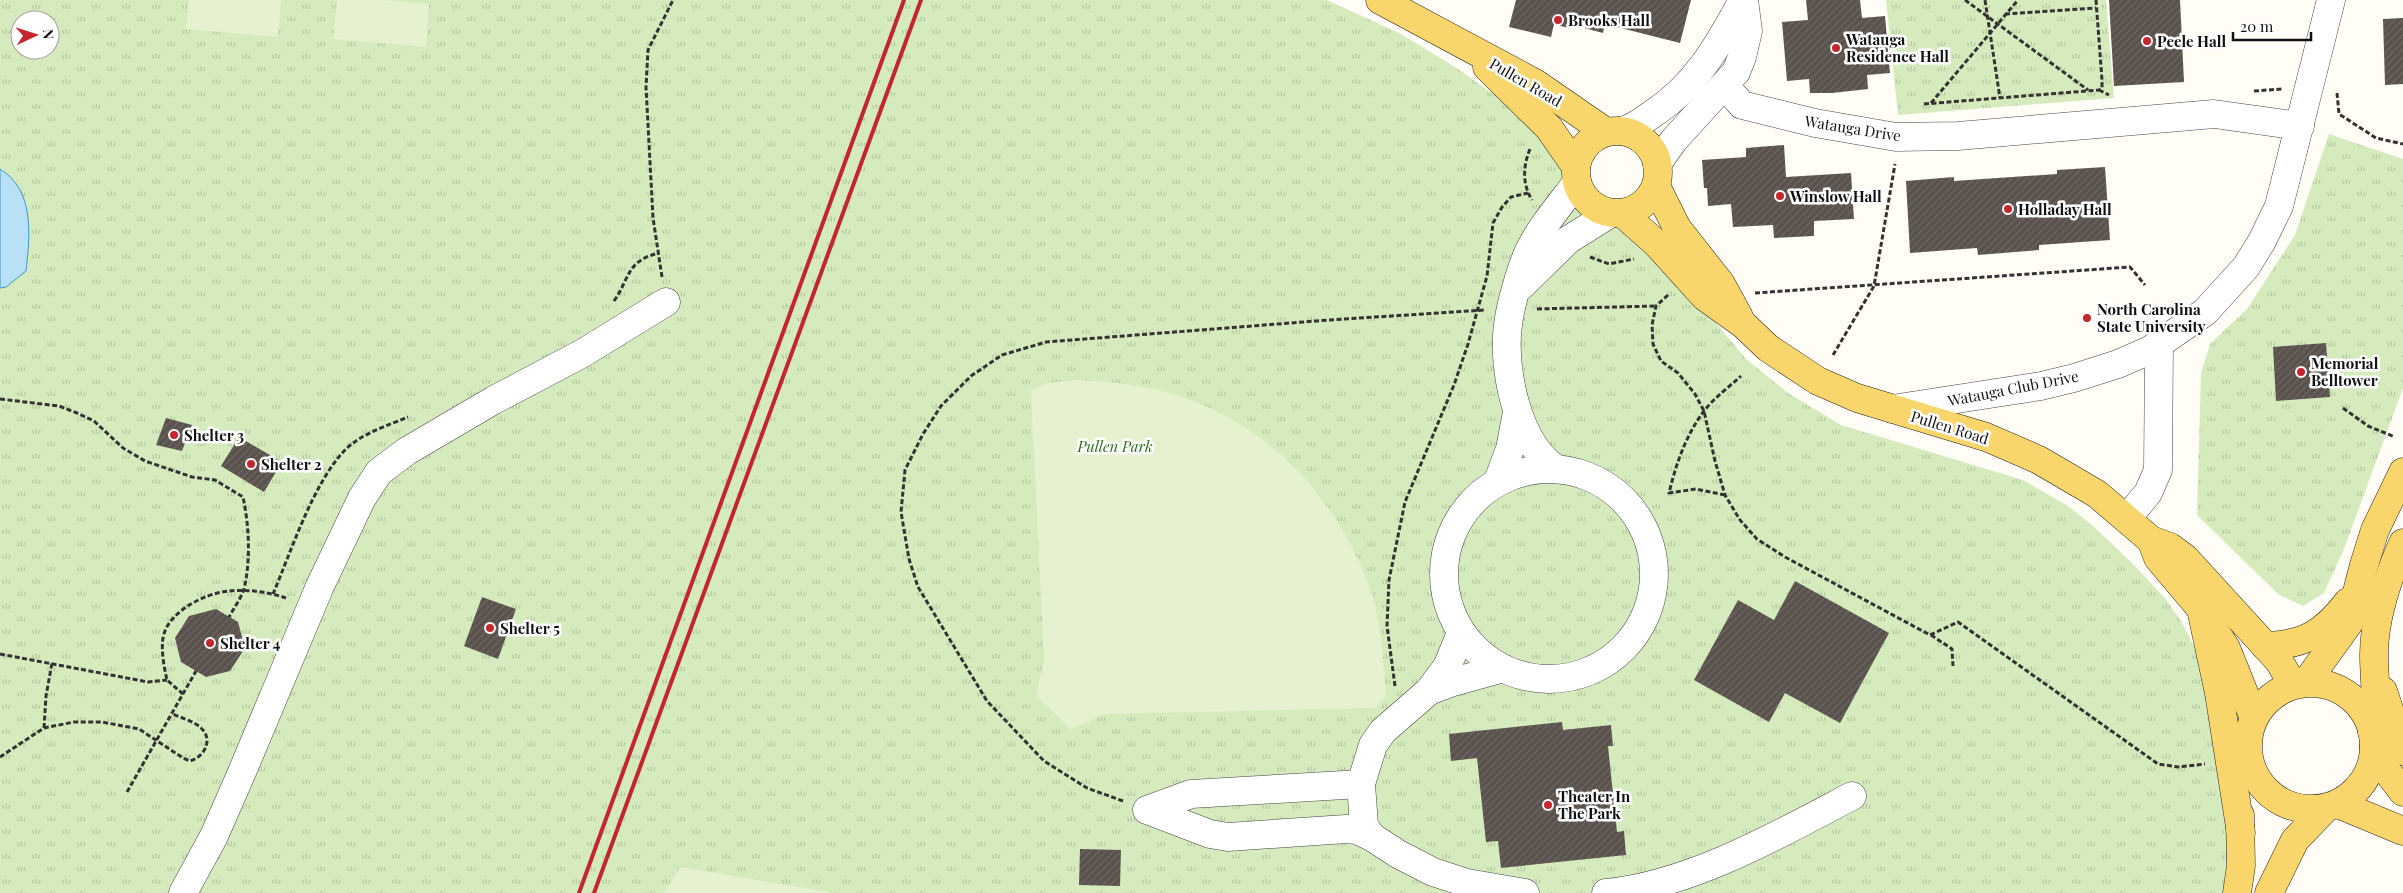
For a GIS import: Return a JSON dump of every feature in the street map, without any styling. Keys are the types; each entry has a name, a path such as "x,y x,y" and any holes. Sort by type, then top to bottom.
{"main road":[{"name":"Pullen Road","path":"1380,0 1470,50 1535,83 1614,132"},
{"name":"Pullen Road","path":"1470,50 1549,128 1577,174"},
{"path":"1614,132 1634,135 1644,142 1653,152 1656,175 1650,196 1642,204 1616,213 1600,209 1590,203 1577,174 1586,145 1595,137 1614,132"},
{"name":"Pullen Road","path":"1656,175 1677,228 1721,284 1744,325"},
{"name":"Pullen Road","path":"1616,213 1657,244 1705,297 1744,325 1768,348 1818,381 1857,398 1986,437 2039,460 2097,494 2151,540 2170,547 2185,558 2300,683"},
{"path":"2300,683 2349,624 2359,581 2375,530 2403,472"},
{"name":"Pullen Road","path":"2151,540 2158,558 2200,609 2226,648 2251,727"},
{"path":"2269,893 2295,840 2363,780 2372,760 2376,716 2375,630 2393,569 2403,543"},
{"path":"2265,646 2293,643 2312,636 2335,618 2359,581"},
{"path":"2200,609 2216,677 2241,833"},
{"path":"2374,654 2391,720 2403,751"},
{"path":"2237,893 2241,866 2240,772 2251,727 2265,702 2282,689 2300,683 2340,690 2356,702 2386,771 2403,792"},
{"path":"2251,727 2249,758 2256,778 2270,794 2289,804 2310,809 2332,806 2403,831"}],"street":[{"path":"1656,175 1674,140 1736,72 1748,32 1744,0"},
{"path":"1614,132 1629,129 1668,104 1706,64 1744,0"},
{"name":"Watauga Club Drive","path":"1892,409 2041,386 2074,378 2118,364 2159,345 2205,312 2246,267 2262,241 2279,206 2331,0"},
{"name":"Watauga Drive","path":"1725,86 1742,106 1815,123 1896,137 1958,136 2214,114 2300,126"},
{"path":"1524,299 1522,270 1534,240 1577,174"},
{"path":"1498,481 1510,449 1517,412 1507,342 1511,310 1524,299 1568,240 1616,213"},
{"path":"183,893 214,836 320,586 362,498 379,472 407,451 494,400 583,353 666,302"},
{"path":"2127,518 2148,493 2158,470 2159,345"},
{"path":"1517,412 1539,453 1555,468"},
{"path":"1555,468 1578,473 1600,482 1619,495 1635,513 1645,530 1654,570 1650,602 1638,630 1618,654 1593,670 1564,679 1534,679 1500,669 1481,655 1461,633 1449,607 1443,578 1446,549 1457,522 1475,499 1498,481 1525,471 1555,468"},
{"path":"1372,837 1364,826 1361,784 1373,745 1383,732 1429,691 1446,667 1461,633"},
{"path":"1429,691 1500,669"},
{"path":"1148,810 1191,794 1361,784"},
{"path":"1606,893 1630,891 1766,842 1852,796"},
{"path":"1148,810 1220,836 1245,837 1346,829 1356,830 1434,872 1467,882 1525,893"}],"path":[{"path":"666,302 653,218 646,87 648,50 673,0"},
{"path":"1965,0 2089,91"},
{"path":"1984,0 2000,98"},
{"path":"1931,103 2018,0"},
{"path":"1924,104 2099,90 2102,88 2102,80 2096,0"},
{"path":"2005,14 2096,8"},
{"path":"2337,93 2339,114 2376,138 2403,144"},
{"path":"1532,145 1526,159 1524,176 1528,193 1536,206"},
{"path":"1833,355 1874,286 1895,159"},
{"path":"1395,687 1391,674 1387,626 1389,580 1397,533 1405,502 1454,385 1487,276 1493,223 1502,207 1511,197 1528,193"},
{"path":"1583,252 1595,260 1609,264 1621,263 1642,256"},
{"path":"1752,293 2130,267 2145,285"},
{"path":"1669,294 1656,306 1652,325 1653,344 1662,361 1678,373 1695,394 1704,411 1725,495 1740,520 1757,539 1785,557 1930,635 1952,649 1953,666"},
{"path":"1524,299 1656,306"},
{"path":"1148,810 1087,788 1044,761 1015,733 987,701 918,587 909,559 901,512 906,470 923,434 941,406 971,376 1002,355 1046,342 1485,310"},
{"path":"1725,495 1696,489 1669,493 1676,466 1686,442 1704,411 1741,376"},
{"path":"0,399 59,406 77,413 94,420 123,448 146,460 192,476 215,480 243,497 248,518 244,590 229,616"},
{"path":"2343,408 2368,426 2395,437"},
{"path":"183,694 167,680 163,638 167,627 178,613 206,598 226,591 263,592 288,599"},
{"path":"1930,635 1958,622 2158,764 2178,767 2215,763"},
{"path":"0,654 148,682 167,680"},
{"path":"44,728 46,696 52,663"},
{"path":"127,792 196,671"},
{"path":"0,757 44,728 74,722 102,722 139,729 190,761 199,758 206,750 208,741 201,727 173,714"}],"green space":[{"name":"Pullen Park","path":"0,0 1327,0 1401,34 1458,69 1516,110 1555,144 1563,166 1659,255 1746,359 1788,393 1841,425 2023,480 2068,506 2093,526 2130,561 2165,598 2181,621 2204,666 2230,845 2225,893 0,893"},
{"path":"189,0 281,0 278,37 186,29"},
{"path":"337,0 382,0 429,4 426,47 333,39"},
{"path":"1886,0 2106,0 2114,98 1898,115"},
{"path":"2329,134 2403,159 2403,388 2344,549 2324,593 2303,606 2278,594 2197,515 2201,373 2210,344 2247,309 2295,235"},
{"path":"1079,380 1144,387 1201,404 1233,420 1263,440 1290,463 1314,489 1335,518 1353,549 1368,583 1376,610 1381,638 1386,695 1375,708 1105,714 1071,729 1036,696 1044,660 1031,390 1048,383"},
{"path":"680,867 836,893 664,893"}],"water":[{"path":"0,169 11,178 25,201 28,215 29,243 26,271 6,287 0,288"}],"building":[{"name":"Brooks Hall","path":"1516,0 1691,0 1680,43 1605,24 1603,33 1569,24 1568,28 1554,24 1551,37 1509,27"},
{"name":"Watauga Residence Hall","path":"1806,0 1860,0 1862,18 1885,16 1890,73 1867,75 1868,89 1832,93 1810,93 1809,79 1787,81 1782,22 1808,20"},
{"name":"Peele Hall","path":"2109,0 2180,0 2184,82 2114,86"},
{"path":"2403,18 2403,84 2385,85 2383,19"},
{"name":"Winslow Hall","path":"1784,145 1786,177 1851,173 1854,219 1814,221 1814,236 1774,238 1773,225 1733,227 1731,204 1708,206 1707,188 1704,188 1702,160 1746,157 1746,148"},
{"name":"Holladay Hall","path":"2105,167 2110,240 2039,245 2039,250 1978,255 1977,248 1910,253 1906,181 1954,177 1954,181 2057,174 2057,170"},
{"name":"Memorial Belltower","path":"2326,343 2330,397 2276,401 2273,347"},
{"name":"Shelter 3","path":"166,418 192,425 182,451 156,445"},
{"name":"Shelter 2","path":"239,437 282,462 264,492 221,466"},
{"path":"1795,581 1889,633 1840,723 1785,693 1769,722 1694,680 1738,600 1774,620"},
{"name":"Shelter 5","path":"482,597 516,609 498,659 464,646"},
{"name":"Shelter 4","path":"216,609 238,622 245,648 230,671 206,677 181,662 175,638 189,616"},
{"name":"Theater In The Park","path":"1562,722 1563,730 1611,725 1613,746 1608,746 1617,832 1624,831 1626,855 1501,868 1498,841 1486,842 1477,758 1451,761 1449,734"},
{"path":"1080,849 1121,850 1120,886 1079,885"}],"railway":[{"path":"579,893 904,0"},
{"path":"594,893 921,0"}],"place":[{"name":"Brooks Hall","path":"1558,20"},
{"name":"Peele Hall","path":"2147,41"},
{"name":"Watauga Residence Hall","path":"1836,48"},
{"name":"Winslow Hall","path":"1780,196"},
{"name":"Holladay Hall","path":"2008,209"},
{"name":"North Carolina State University","path":"2087,318"},
{"name":"Memorial Belltower","path":"2301,372"},
{"name":"Shelter 3","path":"174,435"},
{"name":"Shelter 2","path":"251,464"},
{"name":"Shelter 5","path":"490,628"},
{"name":"Shelter 4","path":"210,643"},
{"name":"Theater In The Park","path":"1548,805"}]}
